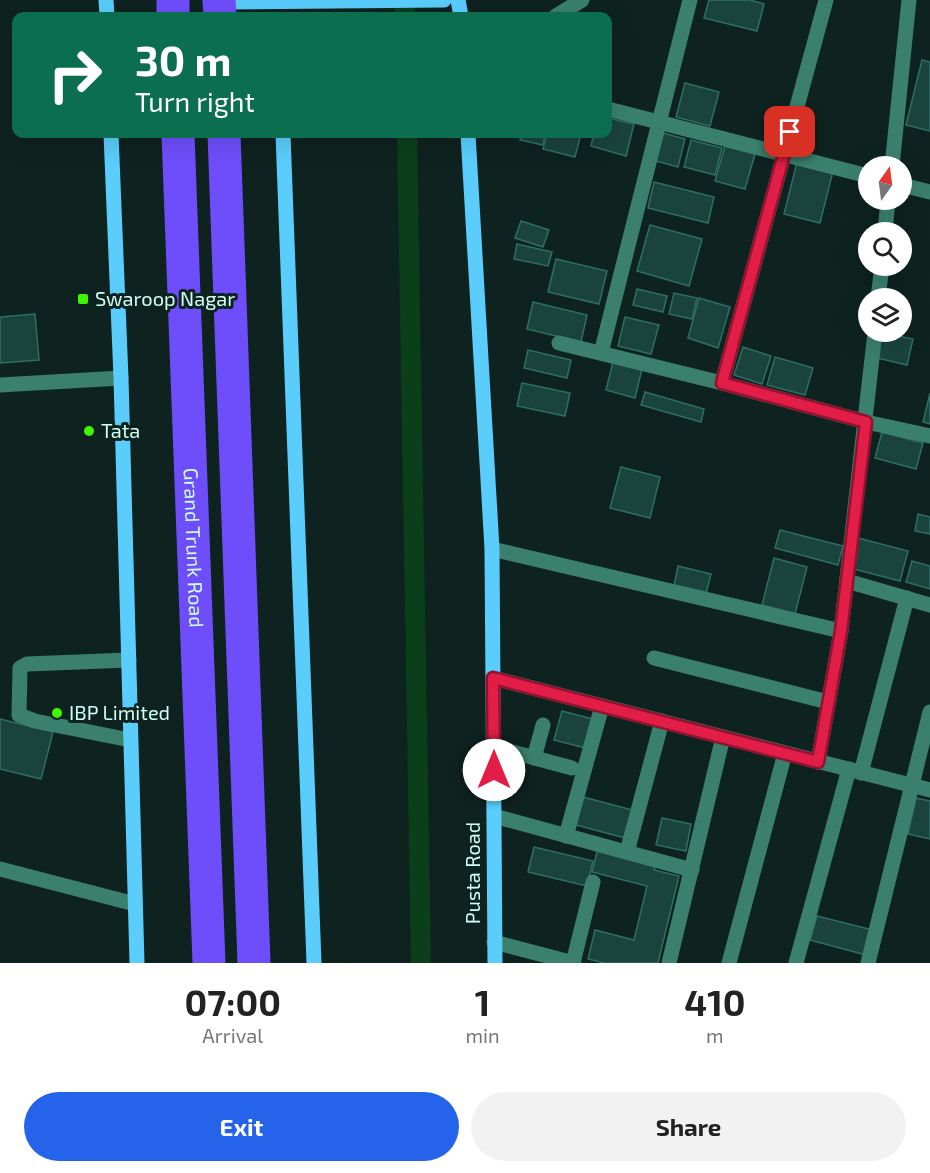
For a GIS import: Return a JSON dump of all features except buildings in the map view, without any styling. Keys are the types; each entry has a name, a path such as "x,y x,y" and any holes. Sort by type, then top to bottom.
{"highway":[{"name":"Grand Trunk Road","path":"178,138 209,963"},
{"path":"224,138 254,963"}],"main road":[{"path":"219,6 444,0"},
{"path":"111,138 121,378 136,963"},
{"path":"283,138 314,963"},
{"name":"Pusta Road","path":"468,138 492,549 495,963"}],"street":[{"path":"562,12 582,0"},
{"path":"601,353 690,0"},
{"path":"722,383 826,0"},
{"path":"893,156 909,0"},
{"path":"612,110 858,173"},
{"path":"912,188 930,192"},
{"path":"818,762 841,631 874,342"},
{"path":"559,343 722,383 866,422 930,436"},
{"path":"0,385 121,378"},
{"path":"492,549 841,631"},
{"path":"847,581 930,604"},
{"path":"796,963 907,598"},
{"path":"654,658 828,702"},
{"path":"129,660 27,664 20,668 19,715 35,721 130,740"},
{"path":"493,678 930,790"},
{"path":"566,836 602,706"},
{"path":"867,963 930,712"},
{"path":"627,852 662,721"},
{"path":"534,758 543,725"},
{"path":"669,963 723,737"},
{"path":"494,747 572,768"},
{"path":"729,963 785,753"},
{"path":"494,816 692,870"},
{"path":"0,869 135,904"},
{"path":"494,942 573,963 593,882"}],"waterway":[{"path":"405,0 405,12"},
{"path":"407,138 421,963"}],"place":[{"name":"Swaroop Nagar","path":"83,299"},
{"name":"Tata","path":"89,431"},
{"name":"IBP Limited","path":"57,713"}],"route":[{"path":"494,770 493,678 818,762 841,631 866,422 722,383 790,132"}]}
